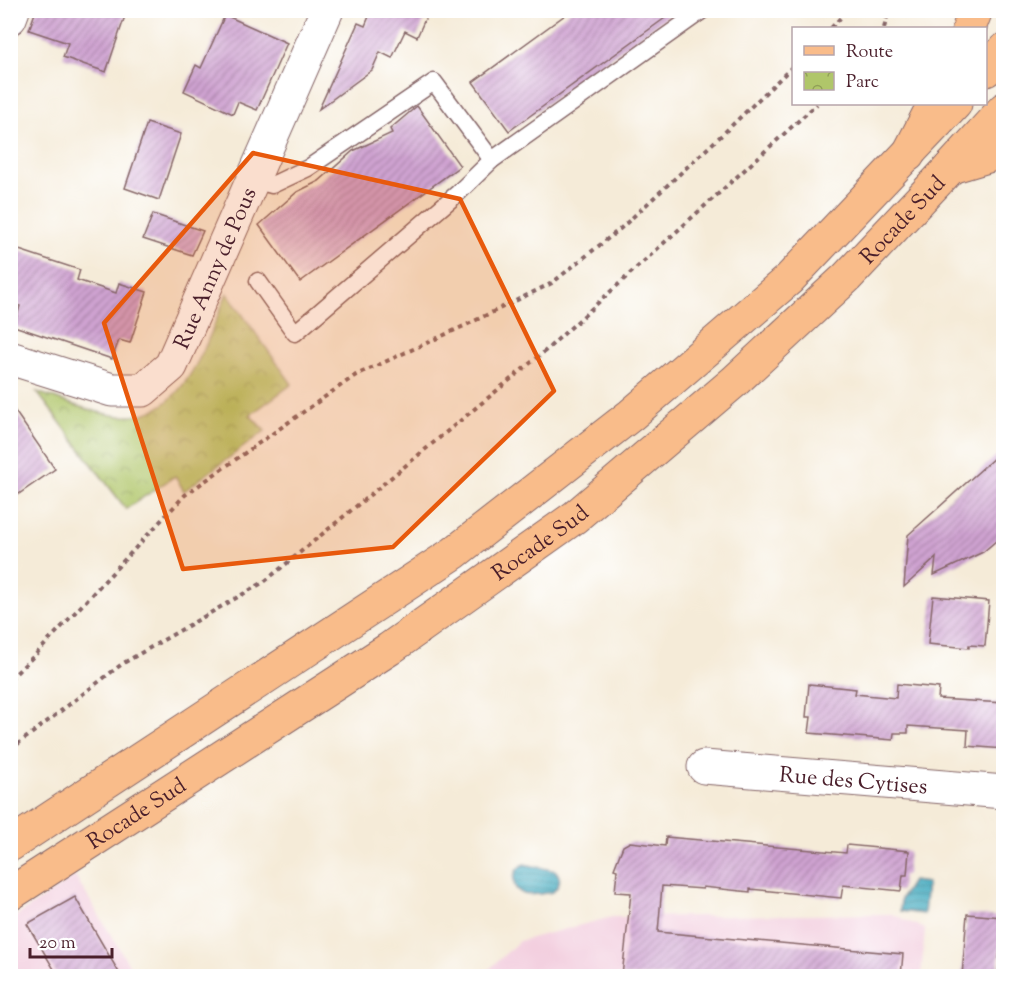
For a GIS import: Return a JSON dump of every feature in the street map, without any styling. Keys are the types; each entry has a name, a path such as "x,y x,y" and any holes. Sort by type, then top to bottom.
{"main road":[{"path":"969,27 976,10"},
{"path":"987,69 1004,50"},
{"path":"908,155 933,105"},
{"name":"Rocade Sud","path":"10,845 454,552 631,415 789,279 954,105"},
{"name":"Rocade Sud","path":"10,894 389,649 575,517 735,381 847,276 1004,109"},
{"path":"951,167 998,153 1004,148"}],"street":[{"path":"10,18 13,10"},
{"name":"Rue Anny de Pous","path":"10,358 112,390 143,390 171,366 327,10"},
{"name":"Rue des Cytises","path":"704,767 1004,792"}],"lane":[{"path":"258,281 295,333 458,193 492,160 703,10"},
{"path":"253,180 272,185 308,168 434,82 492,160"}],"path":[{"path":"832,27 848,10"},
{"path":"884,27 889,10"},
{"path":"10,679 185,495 356,375 552,283 620,229 792,68"},
{"path":"10,750 122,664 264,582 545,351 816,105"}],"highlighted area":[{"path":"253,153 460,199 554,391 393,547 183,569 104,323"}],"shaded area":[{"path":"75,876 136,976 11,976 11,920"},
{"path":"892,914 925,929 921,976 482,976 519,941 612,917"}],"green space":[{"path":"227,293 292,384 250,415 265,431 184,491 175,476 126,509 37,392 83,408 112,415 136,416 157,409 174,396 188,378 200,357"}],"water":[{"path":"524,864 556,871 560,879 553,892 534,895 519,892 514,880 517,871"},
{"path":"912,881 927,883 924,914 900,911 901,899"}],"building":[{"path":"36,10 127,10 106,72 63,57 68,43 29,30"},
{"path":"362,10 429,10 417,37 405,31 392,58 380,52 372,70 319,109 358,23 365,26 370,14"},
{"path":"572,10 676,10 509,131 473,82"},
{"path":"225,15 287,43 257,110 238,102 233,114 184,91 196,65 201,68"},
{"path":"417,106 460,166 300,282 259,225 297,192 319,181 353,151 392,133 390,129"},
{"path":"147,123 181,134 159,200 125,188"},
{"path":"153,214 203,231 192,255 143,239"},
{"path":"10,247 80,270 77,280 116,293 119,283 147,292 130,343 119,340 112,359 14,326 20,306 10,303"},
{"path":"10,404 55,469 10,500"},
{"path":"1004,449 1004,534 983,552 934,575 936,558 904,587 908,535"},
{"path":"933,596 989,601 985,646 969,645 969,648 928,644"},
{"path":"809,684 856,689 855,694 896,698 897,684 939,688 938,699 1004,703 1004,749 967,746 968,730 908,726 908,733 894,733 893,740 809,733 811,717 806,717"},
{"path":"666,837 846,853 847,845 909,851 907,875 903,875 901,891 843,885 841,898 750,889 750,892 662,886 658,932 903,954 901,976 622,976 631,893 615,892 617,870 614,869 623,846 630,842 665,846"},
{"path":"75,897 121,976 58,976 27,924"},
{"path":"967,914 1002,917 998,976 962,976"}]}
